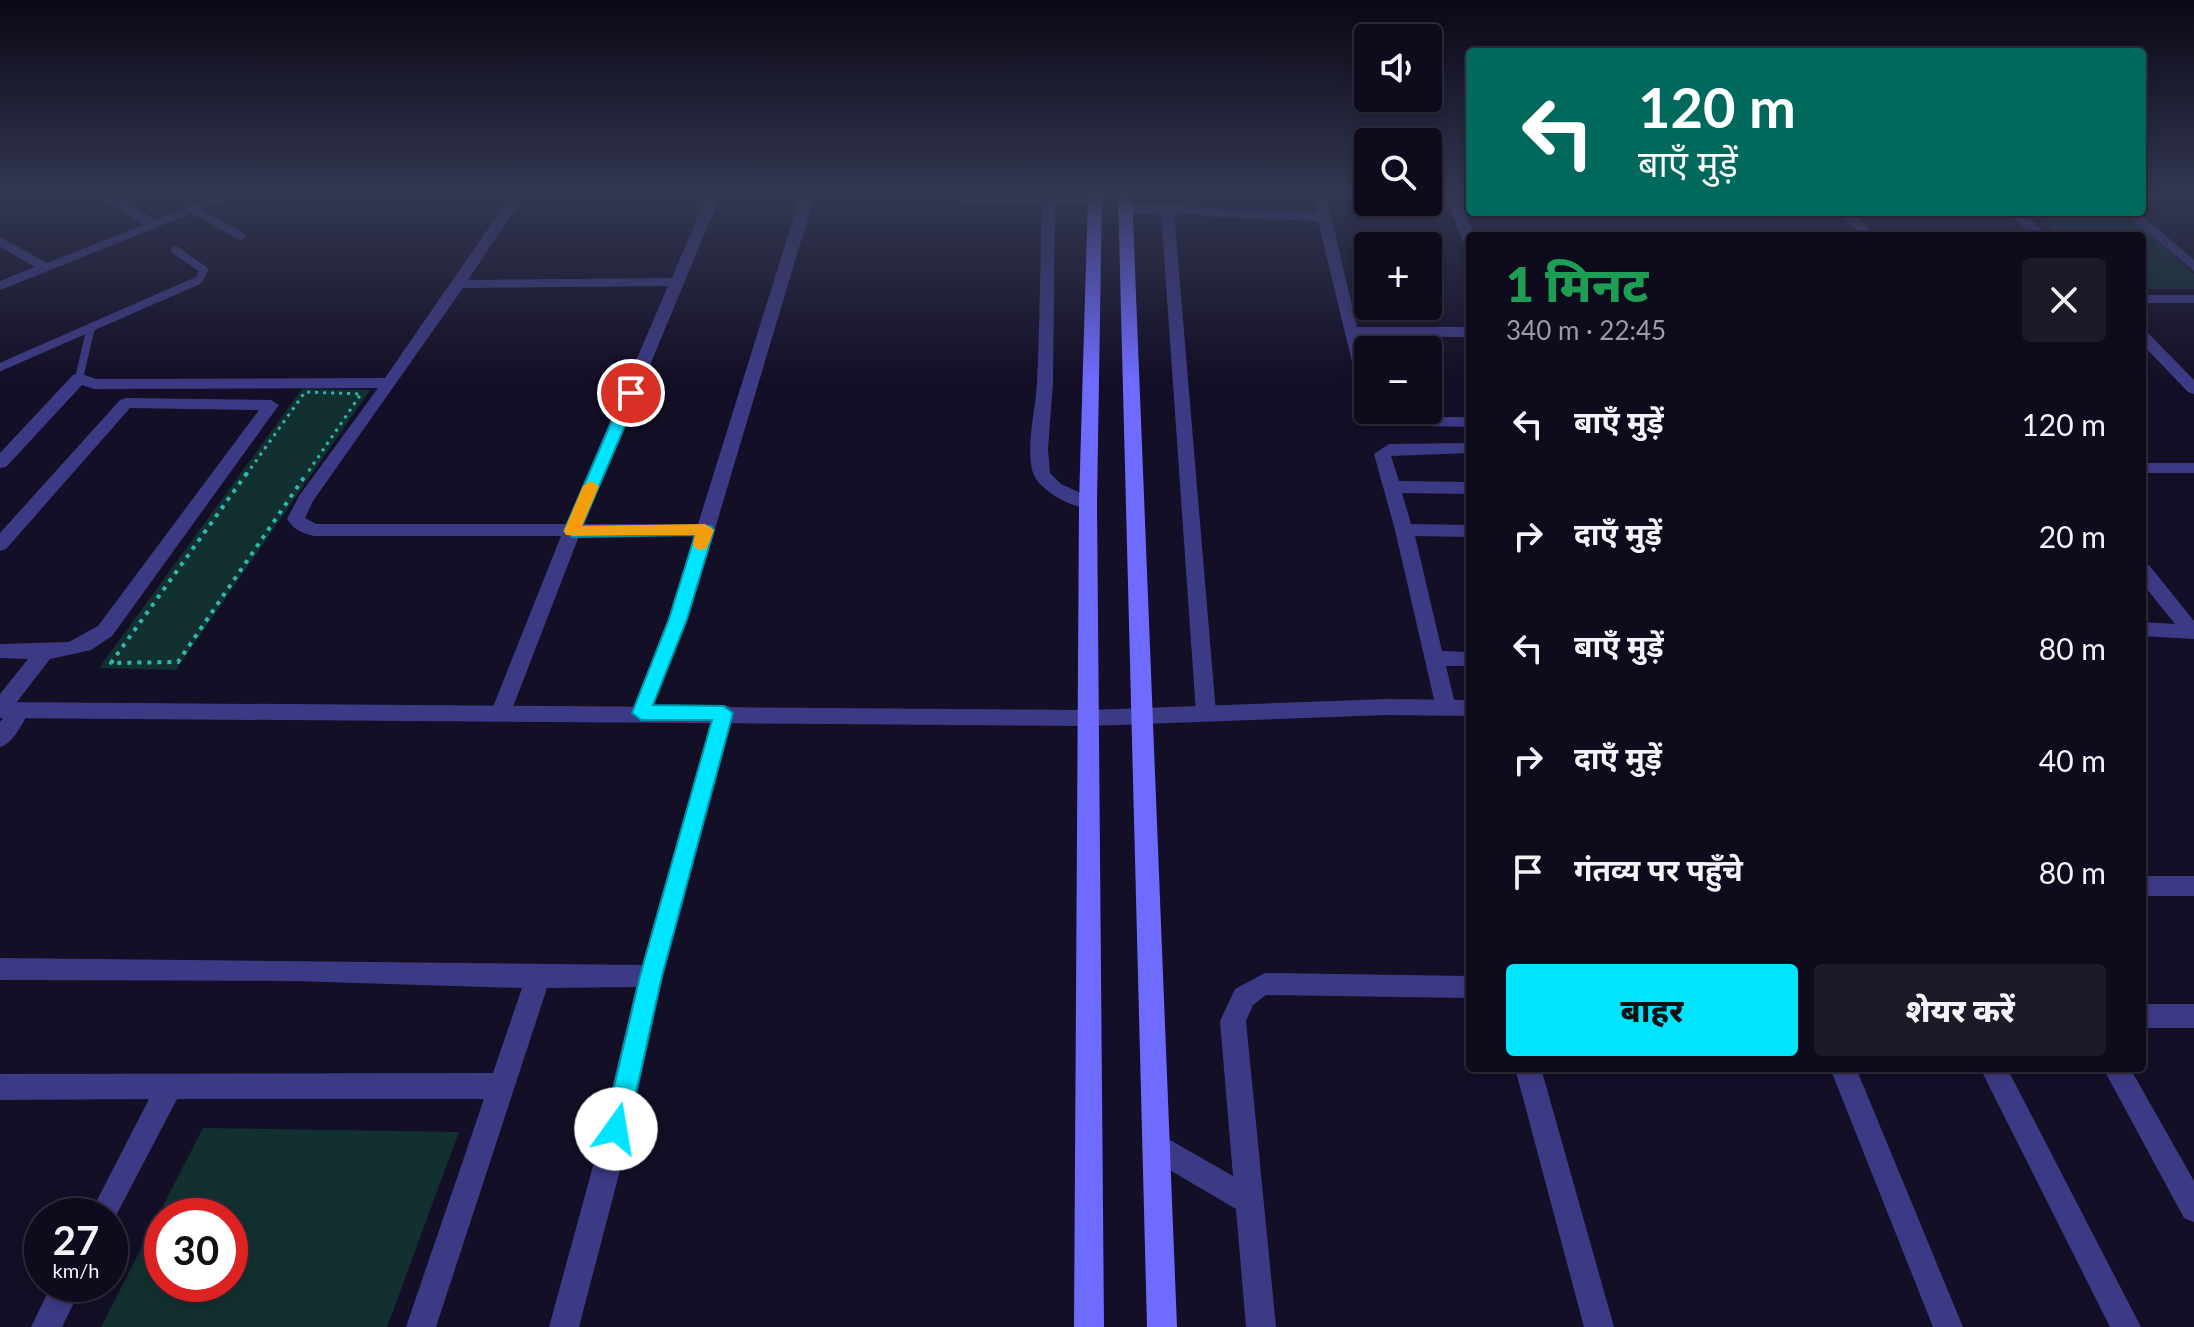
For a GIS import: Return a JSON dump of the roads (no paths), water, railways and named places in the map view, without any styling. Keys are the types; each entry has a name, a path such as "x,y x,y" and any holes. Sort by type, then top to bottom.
{"main road":[{"path":"1089,1327 1088,503 1094,256"},
{"path":"1127,256 1162,1327"}],"street":[{"path":"25,256 46,268"},
{"path":"0,286 76,256"},
{"path":"477,256 305,500 296,519 301,525 314,530 705,530"},
{"path":"501,712 572,531 688,256"},
{"path":"641,713 678,619 789,256"},
{"path":"1048,256 1042,474 1055,488 1088,503"},
{"path":"1171,256 1206,713"},
{"path":"1332,256 1354,346"},
{"path":"459,284 679,282"},
{"path":"2146,299 2194,299"},
{"path":"1350,331 1466,332"},
{"path":"2146,339 2194,389"},
{"path":"0,463 79,378 94,384 390,383"},
{"path":"0,545 126,403 271,405 105,631 93,643 73,651 0,651"},
{"path":"1442,422 1466,422"},
{"path":"1446,708 1404,530 1382,454 1389,449 1466,448"},
{"path":"2146,468 2194,468"},
{"path":"1393,487 1466,488"},
{"path":"1404,530 1466,531"},
{"path":"2146,575 2193,632"},
{"path":"2146,629 2193,632"},
{"path":"0,739 7,710 44,652"},
{"path":"1436,658 1466,659"},
{"path":"7,710 1089,718 1466,708"},
{"path":"564,1327 609,1159 651,976 724,713"},
{"path":"2146,886 2194,886"},
{"path":"0,969 651,976"},
{"path":"421,1327 538,977"},
{"path":"1261,1327 1233,1021 1238,1002 1249,990 1265,984 1466,987"},
{"path":"2146,1016 2194,1016"},
{"path":"1529,1072 1599,1327"},
{"path":"1845,1072 1948,1327"},
{"path":"1995,1072 2126,1327"},
{"path":"2118,1072 2194,1208"},
{"path":"0,1087 502,1086"},
{"path":"112,1198 169,1087"},
{"path":"1156,1146 1251,1202"},
{"path":"46,1327 59,1302"}],"lane":[{"path":"0,367 199,280 204,270 184,256"},
{"path":"79,378 91,327"}]}
